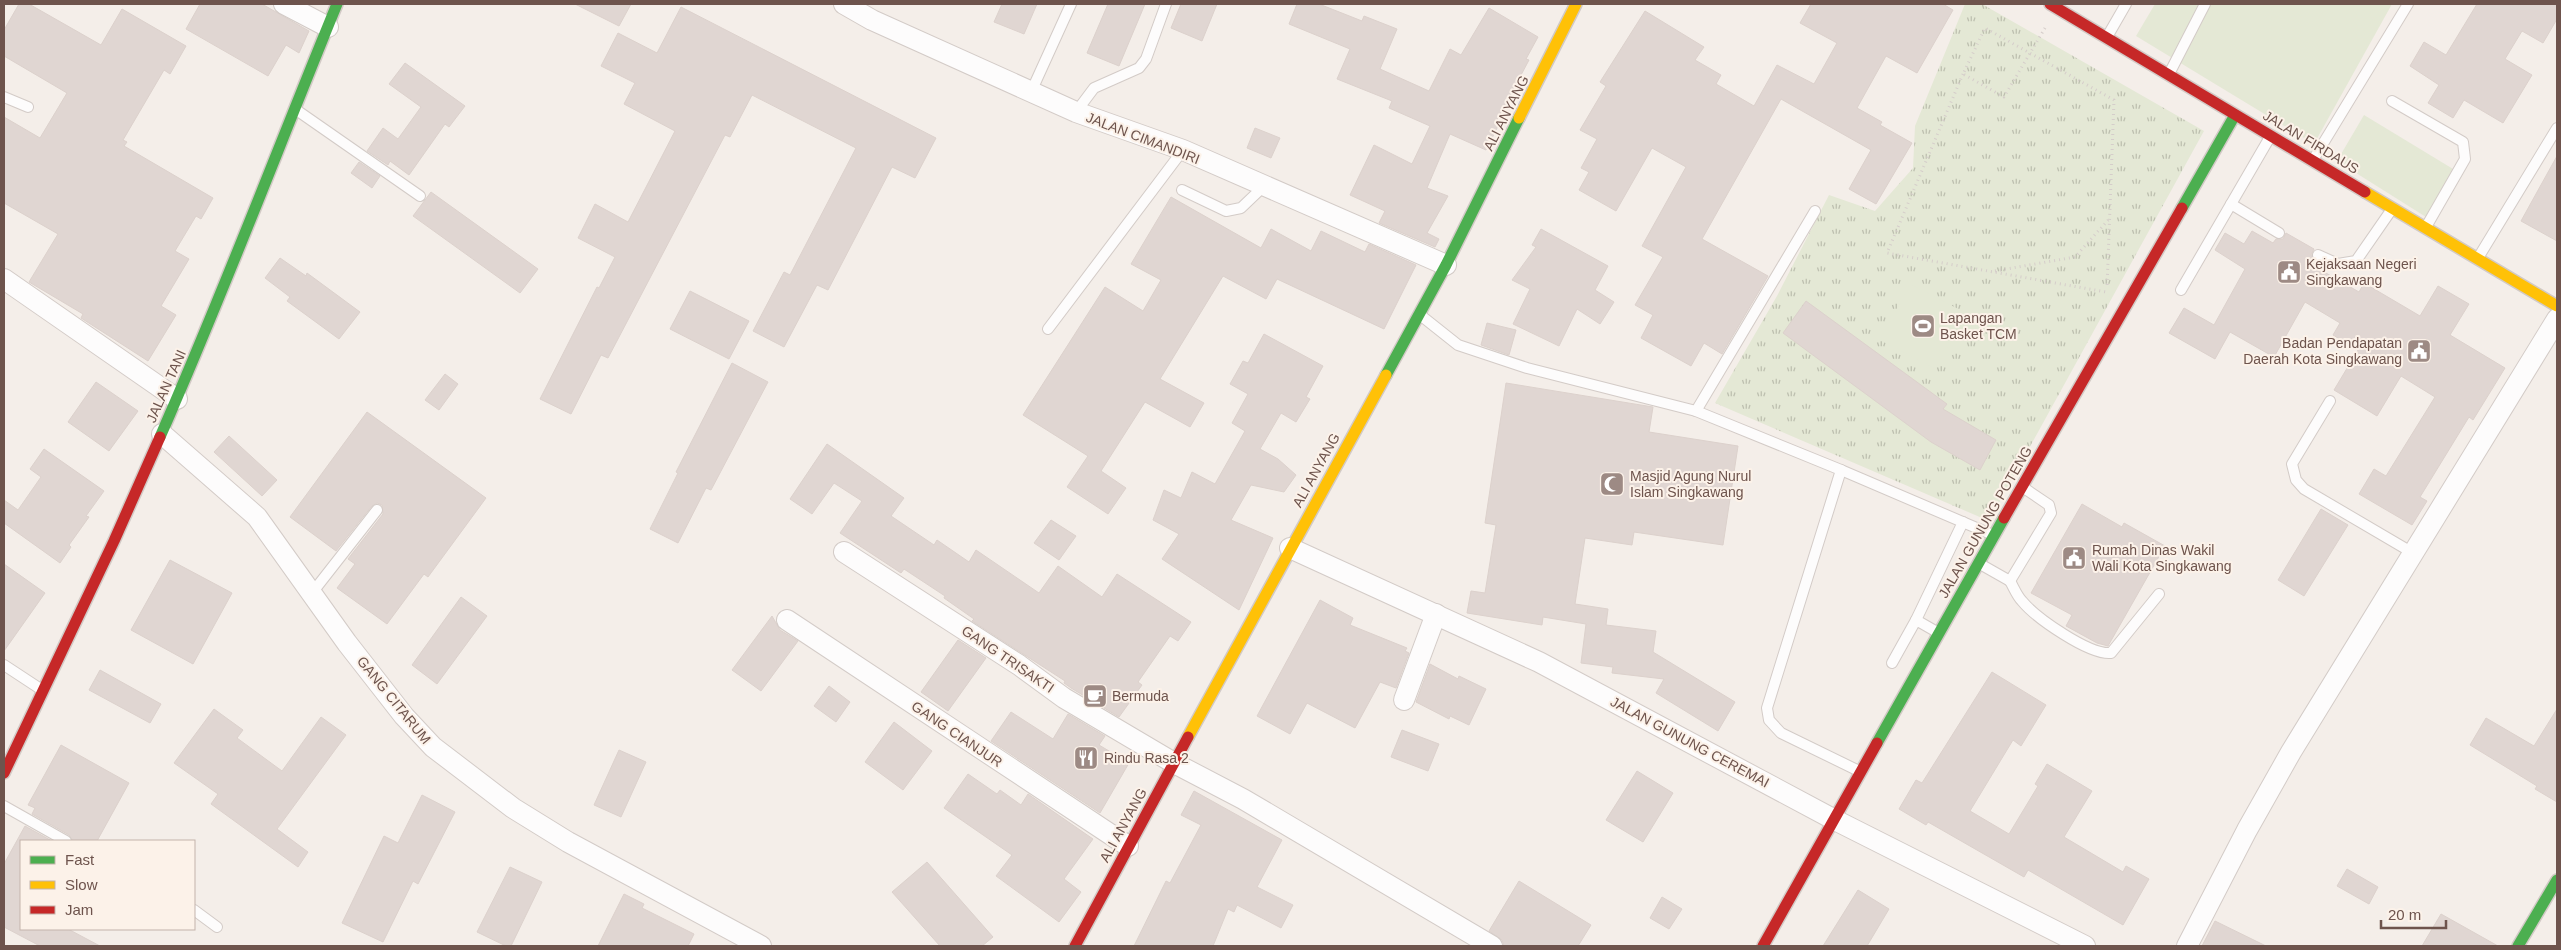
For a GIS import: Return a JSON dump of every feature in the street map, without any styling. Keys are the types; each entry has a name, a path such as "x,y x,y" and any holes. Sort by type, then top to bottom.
{"main road":[{"name":"JALAN TANI","path":"4,773 162,434 224,290 294,108 337,4"},
{"name":"ALI ANYANG","path":"1075,946 1290,548 1446,265 1576,4"},
{"name":"JALAN FIRDAUS","path":"2053,6 2557,306"},
{"name":"JALAN GUNUNG POTENG","path":"1763,946 1977,563 2235,115"},
{"path":"2518,946 2557,880"}],"street":[{"path":"284,4 328,27"},
{"name":"JALAN CIMANDIRI","path":"844,4 872,20 1076,112 1183,150 1263,187 1446,265"},
{"path":"4,279 177,399"},
{"path":"2187,946 2247,830 2291,752 2557,319"},
{"name":"GANG CITARUM","path":"162,434 257,517 404,716 433,747 513,808 568,842 761,946"},
{"name":"JALAN GUNUNG CEREMAI","path":"1290,548 1539,662 2060,941 2084,946"},
{"name":"GANG TRISAKTI","path":"844,552 1019,665 1064,698 1174,763 1243,799 1492,946"},
{"path":"1404,700 1436,614"},
{"name":"GANG CIANJUR","path":"787,620 1128,846"}],"lane":[{"path":"1031,92 1070,4"},
{"path":"1076,112 1094,88 1139,68 1146,59 1166,4"},
{"path":"2107,38 2126,4"},
{"path":"2169,74 2205,4"},
{"path":"2313,161 2408,4"},
{"path":"2050,20 2053,6"},
{"path":"4,97 28,107"},
{"path":"2392,101 2463,142 2465,159 2425,228"},
{"path":"294,108 420,196"},
{"path":"2477,259 2557,128"},
{"path":"2181,290 2271,136"},
{"path":"1048,328 1183,150"},
{"path":"1182,190 1226,210 1241,208 1263,187"},
{"path":"2231,204 2279,233"},
{"path":"2318,255 2338,264 2356,261 2393,208"},
{"path":"1696,411 1815,211"},
{"path":"1418,314 1458,345 1527,368 1696,411 1993,535"},
{"path":"2330,401 2292,464 2296,480 2320,500 2413,553"},
{"path":"1841,470 1768,708 1769,720 1781,733 1859,772"},
{"path":"2010,582 2051,513 2050,505 2022,487"},
{"path":"312,593 377,510"},
{"path":"1892,663 1916,620 1963,522"},
{"path":"1977,563 2010,582 2022,601 2044,620 2094,650 2104,653 2111,652 2159,594"},
{"path":"1916,620 1938,632"},
{"path":"4,665 43,690"},
{"path":"4,806 64,840"},
{"path":"195,911 217,928"}],"path":[{"path":"1964,74 2004,97 2050,20"},
{"path":"1985,28 2114,100 2107,293 1887,252 1964,74 1985,28"},
{"path":"1992,272 2075,257 2110,218"}],"green space":[{"path":"1965,4 1982,4 2204,131 1989,521 1715,403 1777,296 1829,195 1875,211 1913,168 1915,126"},
{"path":"2155,4 2392,4 2314,144 2136,36"},
{"path":"2364,115 2458,172 2426,217 2337,161"},
{"name":"Lapangan Basket TCM","path":"1910,284 1966,313 1936,369 1880,340"}],"building":[{"path":"19,4 29,4 101,45 122,9 186,46 170,74 164,70 123,140 127,142 124,146 213,198 201,219 196,216 175,251 189,259 161,306 176,315 148,361 81,318 83,314 29,282 58,234 4,203 4,117 40,138 67,93 4,56 4,30"},
{"path":"200,4 262,4 309,31 299,53 286,45 268,76 186,29"},
{"path":"575,4 631,4 619,26"},
{"path":"1002,4 1037,4 1024,34 994,22"},
{"path":"1108,4 1145,4 1119,66 1087,53"},
{"path":"1181,4 1217,4 1202,41 1171,28"},
{"path":"1297,4 1319,4 1362,21 1364,16 1397,29 1380,69 1429,91 1450,49 1461,55 1489,8 1538,37 1526,59 1529,60 1497,120 1500,122 1486,150 1450,134 1427,188 1448,196 1427,233 1439,239 1435,247 1379,223 1385,211 1350,195 1374,145 1412,164 1430,126 1389,108 1392,101 1337,79 1350,49 1289,24"},
{"path":"1811,4 1943,4 1953,10 1917,73 1886,56 1857,108 1882,122 1880,125 1912,143 1876,204 1849,189 1871,150 1781,99 1702,239 1768,276 1722,354 1704,343 1691,366 1641,338 1653,315 1635,305 1663,257 1642,246 1686,167 1652,148 1616,211 1579,190 1589,172 1581,168 1597,139 1580,130 1606,86 1600,82 1645,11 1704,47 1695,60 1721,75 1716,84 1754,106 1777,65 1814,84 1837,43 1800,23"},
{"path":"2477,4 2557,4 2557,19 2543,43 2522,31 2505,59 2532,75 2503,123 2464,100 2453,118 2428,103 2439,85 2410,66 2424,42 2446,55"},
{"path":"681,7 936,138 915,178 892,167 828,290 817,285 784,347 753,331 784,272 790,275 856,148 752,95 730,137 725,135 608,358 601,355 571,414 540,399 597,287 599,288 615,257 578,238 595,204 628,222 675,131 624,104 635,83 601,66 618,33 657,53"},
{"path":"405,63 465,106 449,127 445,124 409,175 390,161 388,165 367,151 383,128 398,139 421,107 389,84"},
{"path":"1255,128 1280,138 1271,158 1247,148"},
{"path":"2557,156 2557,241 2521,221"},
{"path":"359,162 380,176 372,188 351,173"},
{"path":"431,192 538,269 520,293 413,216"},
{"path":"1171,197 1261,248 1271,229 1311,251 1321,231 1365,252 1369,244 1416,265 1384,329 1277,279 1266,299 1223,276 1160,379 1204,403 1190,427 1145,402 1101,471 1126,488 1108,514 1067,487 1088,456 1023,415 1105,287 1143,311 1161,280 1131,264"},
{"path":"1541,229 1608,266 1595,290 1614,302 1600,324 1577,309 1559,346 1513,324 1530,289 1512,280 1536,247 1532,245"},
{"path":"2252,231 2273,243 2276,239 2283,239 2286,233 2314,249 2311,255 2315,261 2312,265 2359,292 2364,283 2420,316 2438,286 2469,304 2450,335 2505,368 2473,420 2469,417 2420,497 2427,501 2412,525 2359,494 2374,469 2386,476 2435,397 2401,376 2377,416 2334,390 2358,350 2333,335 2340,323 2305,302 2274,357 2230,332 2215,359 2169,333 2184,308 2214,325 2245,269 2215,250 2225,233 2244,244"},
{"path":"280,258 306,276 307,273 360,312 339,339 287,301 290,297 265,278"},
{"path":"690,291 749,321 729,359 670,329"},
{"path":"1806,301 1947,404 1943,409 1996,440 1980,470 1931,442 1783,333"},
{"path":"1487,323 1516,330 1509,355 1481,345"},
{"path":"1264,334 1323,366 1306,397 1310,399 1296,422 1281,413 1260,449 1278,459 1296,475 1284,492 1251,485 1231,520 1273,538 1239,610 1162,559 1179,534 1153,520 1164,490 1181,498 1192,472 1215,484 1245,431 1232,423 1248,394 1230,384 1243,361 1248,363"},
{"path":"732,363 768,382 711,490 706,488 678,543 650,529 678,473 676,472"},
{"path":"445,374 458,384 439,410 425,400"},
{"path":"96,382 138,411 109,451 68,422"},
{"name":"Masjid Agung Nurul Islam Singkawang","path":"1506,383 1653,407 1649,432 1738,446 1723,545 1634,532 1632,545 1585,538 1575,604 1608,609 1606,625 1656,631 1653,652 1735,702 1718,731 1656,693 1664,679 1612,673 1613,667 1581,663 1586,624 1543,617 1542,625 1467,613 1471,591 1485,593 1496,525 1485,523"},
{"path":"367,412 486,498 428,577 424,574 387,624 337,588 355,564 348,559 383,514 382,505 377,503 372,506 336,551 290,517"},
{"path":"229,436 277,480 262,496 214,452"},
{"path":"827,444 904,498 891,516 934,545 937,540 969,562 976,550 1039,593 1058,566 1102,597 1117,574 1191,622 1178,641 1170,636 1138,682 1142,685 1119,717 1071,688 1064,683 1065,681 972,621 974,619 944,598 945,596 904,569 901,573 840,533 862,501 834,483 812,514 790,499"},
{"path":"44,449 104,491 86,516 89,517 69,545 71,547 60,563 4,523 4,500 18,510 41,477 30,469"},
{"path":"2082,504 2122,527 2124,523 2165,546 2108,646 2097,643 2066,626 2072,615 2031,593"},
{"path":"2321,509 2348,525 2304,596 2278,580"},
{"path":"1051,520 1076,536 1059,560 1034,543"},
{"path":"170,560 232,593 193,664 131,630"},
{"path":"4,564 45,593 4,651"},
{"path":"461,597 487,616 437,684 412,665"},
{"path":"1320,600 1353,618 1350,625 1407,648 1405,651 1409,653 1396,688 1380,682 1355,728 1307,703 1290,734 1257,716"},
{"path":"772,616 780,630 798,641 761,691 732,670"},
{"path":"958,640 986,658 948,711 921,692"},
{"path":"1430,664 1458,679 1459,676 1486,689 1469,725 1450,716 1449,719 1416,702"},
{"path":"100,670 161,704 150,723 89,690"},
{"path":"1992,672 2046,705 2021,746 2013,740 1970,811 2009,834 2038,786 2035,784 2047,764 2092,791 2064,837 2123,872 2126,866 2149,879 2123,925 2028,870 2024,877 1928,822 1926,825 1899,809 1916,780 1922,783"},
{"path":"829,686 850,702 836,722 814,706"},
{"path":"214,709 243,730 237,738 282,771 321,717 346,735 277,829 308,852 298,867 211,804 218,794 174,763"},
{"path":"2557,709 2557,802 2535,789 2537,786 2470,745 2486,718 2534,746"},
{"path":"1011,712 1053,739 1068,714 1105,736 1099,745 1129,763 1100,813 991,741"},
{"path":"894,722 932,751 903,790 865,762"},
{"path":"1402,730 1439,744 1428,771 1391,757"},
{"path":"61,745 129,783 98,840 72,840 69,835 32,814 35,808 28,805"},
{"path":"619,750 646,762 621,817 594,805"},
{"path":"1637,771 1673,793 1643,842 1606,820"},
{"path":"968,774 997,794 1000,790 1021,805 1028,794 1093,839 1064,879 1081,892 1059,922 996,876 1012,855 944,808"},
{"path":"1194,791 1282,840 1257,887 1293,905 1281,928 1237,905 1234,912 1228,909 1213,946 1134,946 1166,881 1170,883 1201,825 1181,815"},
{"path":"422,795 455,812 418,884 413,881 383,942 342,923 384,836 398,843"},
{"path":"25,826 50,840 20,840 20,930 70,930 100,946 40,946 4,927 4,864"},
{"path":"927,862 993,937 982,946 940,946 892,892"},
{"path":"510,867 542,882 511,946 506,946 477,932"},
{"path":"2347,869 2378,887 2369,904 2337,886"},
{"path":"1519,881 1591,925 1578,946 1504,946 1502,940 1489,931"},
{"path":"1858,890 1889,909 1867,946 1823,946"},
{"path":"624,894 644,904 642,908 694,934 688,946 598,946"},
{"path":"1662,897 1682,909 1669,929 1650,918"},
{"path":"2441,914 2498,946 2422,946"},
{"path":"2215,921 2266,946 2202,946"}],"traffic: fast":[{"path":"160,437 228,275 337,4"},
{"path":"2182,208 2235,115"},
{"path":"1386,375 1446,265 1519,118"},
{"path":"1877,743 2004,518"},
{"path":"2518,946 2557,880"}],"traffic: slow":[{"path":"1519,118 1576,4"},
{"path":"2365,192 2557,306"},
{"path":"1188,737 1386,375"}],"traffic: jam":[{"path":"2050,4 2365,192"},
{"path":"2004,518 2182,208"},
{"path":"4,773 114,541 160,437"},
{"path":"1075,946 1188,737"},
{"path":"1763,946 1877,743"}],"place":[{"name":"Kejaksaan Negeri Singkawang","path":"2289,272"},
{"name":"Lapangan Basket TCM","path":"1923,326"},
{"name":"Badan Pendapatan Daerah Kota Singkawang","path":"2419,351"},
{"name":"Masjid Agung Nurul Islam Singkawang","path":"1612,484"},
{"name":"Rumah Dinas Wakil Wali Kota Singkawang","path":"2074,558"},
{"name":"Bermuda","path":"1095,696"},
{"name":"Rindu Rasa 2","path":"1086,758"}]}
